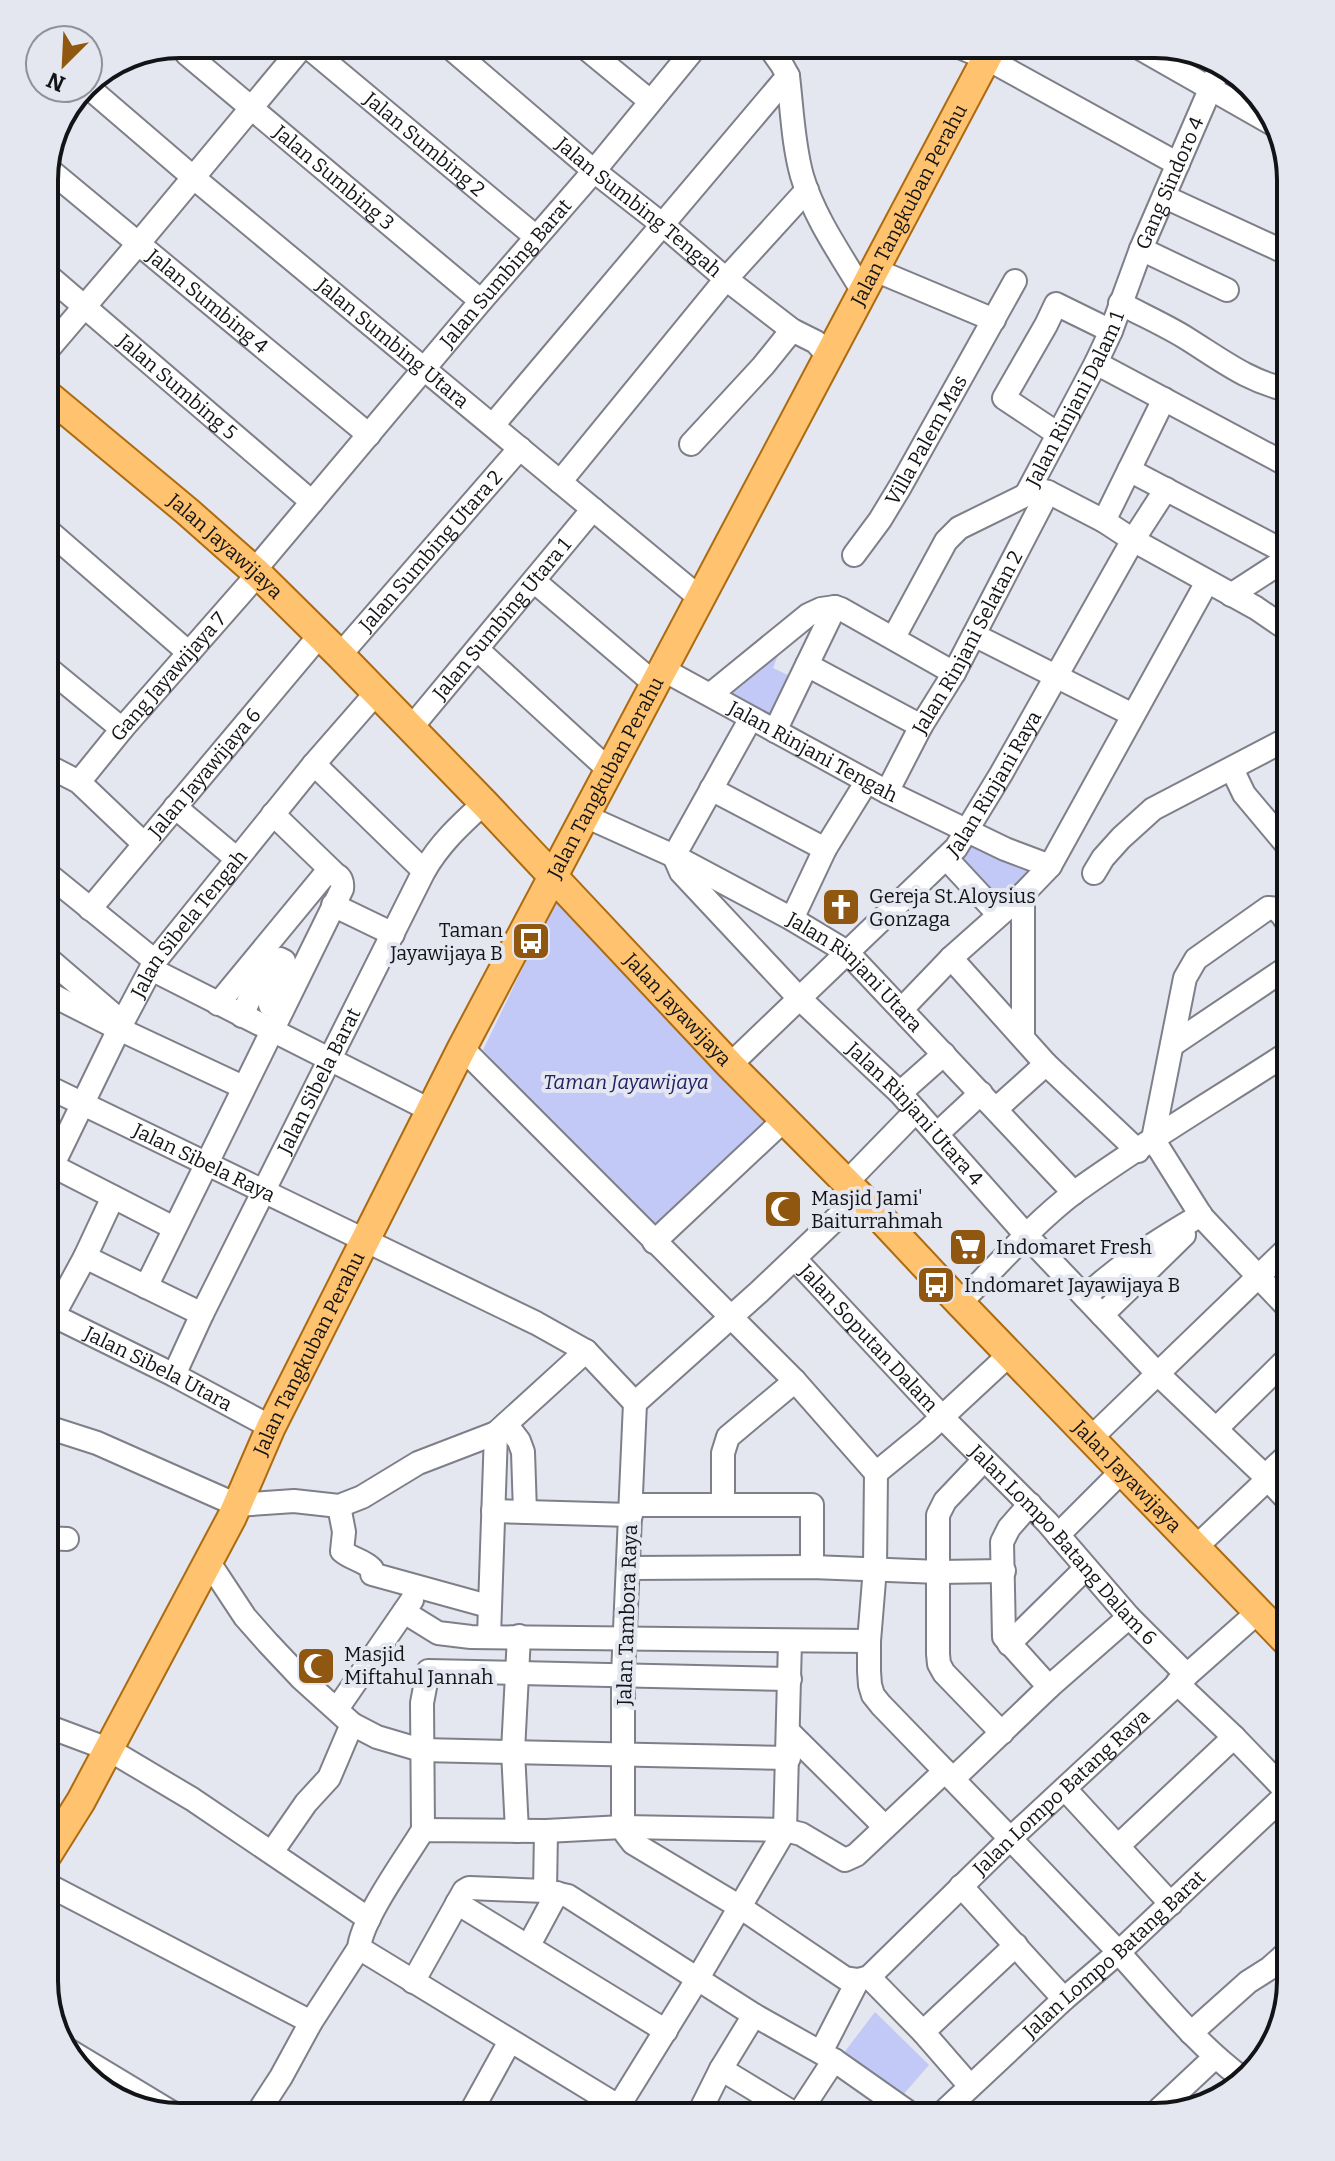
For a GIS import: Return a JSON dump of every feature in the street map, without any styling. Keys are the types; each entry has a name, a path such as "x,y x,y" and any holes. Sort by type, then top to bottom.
{"main road":[{"name":"Jalan Tangkuban Perahu","path":"58,1838 81,1801 210,1558 271,1427 462,1048 986,58"},
{"name":"Jalan Jayawijaya","path":"58,414 188,512 256,572 320,635 1277,1632"}],"street":[{"name":"Jalan Sumbing 3","path":"192,58 481,301"},
{"path":"58,338 293,58"},
{"name":"Jalan Sumbing 2","path":"321,58 536,237"},
{"name":"Jalan Sumbing Tengah","path":"462,58 726,279 792,330 816,342 828,356"},
{"path":"598,58 650,101"},
{"name":"Jalan Sumbing Barat","path":"256,572 686,58"},
{"path":"777,58 788,76 797,155 807,190 829,235 869,281 994,320"},
{"path":"999,58 1178,164"},
{"path":"1158,58 1258,115"},
{"name":"Gang Sindoro 4","path":"1120,303 1216,75"},
{"path":"493,425 788,76"},
{"name":"Jalan Sumbing Utara","path":"104,101 700,598"},
{"name":"Jalan Sumbing 4","path":"58,177 369,435"},
{"path":"560,482 726,279 807,190"},
{"path":"1165,197 1277,249"},
{"path":"1141,249 1227,290"},
{"name":"Villa Palem Mas","path":"854,555 887,509 1015,281"},
{"name":"Jalan Sumbing 5","path":"58,284 312,502"},
{"path":"1120,303 1184,337 1253,380 1277,387"},
{"name":"Jalan Rinjani Dalam 1","path":"1037,494 1058,434 1096,363 1120,303"},
{"path":"1058,434 1004,398 1056,304 1111,331"},
{"path":"691,444 792,330"},
{"path":"1096,363 1277,460"},
{"path":"1104,521 1164,399"},
{"name":"Jalan Sumbing Utara 2","path":"340,655 520,448"},
{"path":"1129,470 1277,548"},
{"name":"Jalan Rinjani Raya","path":"730,1065 946,858 968,830 1133,540 1166,489"},
{"path":"894,637 952,534 959,528 1037,494 1104,521 1277,622"},
{"name":"Jalan Rinjani Selatan 2","path":"887,792 974,635 1037,494"},
{"name":"Jalan Sumbing Utara 1","path":"411,728 593,509"},
{"path":"58,539 189,653"},
{"path":"1231,595 1277,564"},
{"name":"Gang Jayawijaya 7","path":"79,782 256,572"},
{"name":"Jalan Rinjani Tengah","path":"534,581 659,676 711,694 887,792 1005,849 1050,866"},
{"path":"902,1009 951,958 1050,866 1207,582"},
{"path":"775,731 835,607"},
{"path":"711,694 808,615 835,607 954,673"},
{"name":"Jalan Jayawijaya 6","path":"90,909 320,635"},
{"path":"974,635 1133,715"},
{"path":"478,650 609,770"},
{"path":"807,665 921,726"},
{"path":"58,676 122,729"},
{"name":"Jalan Sibela Tengah","path":"58,1153 153,965 273,814 376,693"},
{"path":"674,856 751,718"},
{"path":"1094,873 1121,838 1153,809 1277,745"},
{"path":"314,764 424,871"},
{"path":"1232,769 1244,794 1277,833"},
{"path":"58,771 79,782 143,843"},
{"path":"792,919 825,849 867,781"},
{"path":"711,789 825,849"},
{"name":"Jalan Sibela Barat","path":"174,1375 424,871 448,836 484,803"},
{"path":"175,807 237,859"},
{"path":"146,1287 243,1087 259,1024 342,889 343,882 339,876 273,814"},
{"name":"Jalan Rinjani Utara","path":"585,816 674,856 847,952 1074,1193"},
{"name":"Jalan Rinjani Utara 4","path":"674,856 681,872 798,997 900,1093 1027,1236 1158,1374 1277,1489"},
{"path":"946,858 999,915"},
{"path":"218,1004 322,878 333,872"},
{"path":"58,883 153,965 218,1004 432,1111"},
{"path":"1023,894 1023,1037"},
{"path":"333,905 393,934"},
{"path":"1146,1145 1190,967 1196,959 1268,908 1277,910"},
{"path":"951,958 1046,1064 1146,1145 1202,1216 1277,1296"},
{"path":"58,968 121,1026"},
{"path":"1172,1045 1277,974"},
{"path":"58,997 243,1087"},
{"path":"462,1048 795,1381 876,1473 875,1568 869,1641 873,1695 1119,1952 1191,2033 1235,2073"},
{"path":"900,1093 944,1054"},
{"path":"960,1303 1074,1193 1277,1060"},
{"path":"937,1134 1046,1064"},
{"name":"Jalan Sibela Raya","path":"58,1092 536,1323 586,1351 635,1403"},
{"path":"635,1403 795,1259 916,1111"},
{"path":"654,1242 784,1120"},
{"path":"58,1178 113,1197 174,1228"},
{"path":"58,1300 85,1257 113,1197"},
{"path":"1085,1297 1131,1259 1202,1216"},
{"path":"1102,1315 1202,1216"},
{"path":"85,1257 202,1314"},
{"path":"1091,1438 1277,1258"},
{"name":"Jalan Soputan Dalam","path":"795,1259 941,1416"},
{"name":"Jalan Sibela Utara","path":"58,1318 271,1427"},
{"path":"58,1430 97,1443 234,1511 294,1501 339,1506 362,1497 418,1463 501,1428 586,1351"},
{"path":"876,1473 926,1432 1010,1354"},
{"path":"1216,1429 1277,1369"},
{"path":"723,1504 723,1453 728,1437 795,1381"},
{"name":"Jalan Tambora Raya","path":"623,1827 623,1675 635,1403"},
{"name":"Jalan Lompo Batang Dalam 6","path":"941,1416 1030,1504 1182,1679 1277,1780"},
{"path":"489,1636 493,1511 501,1428"},
{"path":"501,1428 519,1441 523,1452 525,1512"},
{"path":"984,1460 941,1506 938,1515 938,1654 944,1673 1002,1733"},
{"path":"1196,1547 1277,1467"},
{"path":"1058,1535 1123,1470"},
{"path":"493,1511 631,1510 723,1504 812,1505 812,1567"},
{"path":"1030,1504 1003,1537 1004,1637 1049,1687"},
{"path":"339,1506 344,1532 342,1551 369,1565 372,1574 488,1606"},
{"path":"210,1558 245,1617 268,1643 301,1678 345,1716 377,1737 421,1750 789,1758"},
{"path":"629,1568 812,1567 1004,1571"},
{"path":"1009,1644 1086,1568"},
{"path":"272,1852 306,1803 329,1778 345,1716 417,1592"},
{"path":"404,1612 447,1635 869,1641"},
{"name":"Jalan Lompo Batang Raya","path":"805,2103 863,1979 1182,1679 1258,1612"},
{"path":"423,1830 546,1831 623,1827 785,1830 801,1834 845,1860 856,1855 885,1827 1002,1733 1129,1617"},
{"path":"517,1831 513,1751 519,1636"},
{"path":"627,2103 666,2031 785,1830 790,1641"},
{"path":"264,2103 359,1948 369,1919 423,1830 422,1703 428,1671 790,1679"},
{"path":"58,1730 108,1749 192,1799 369,1919"},
{"path":"788,1731 885,1827"},
{"path":"1118,1846 1234,1737"},
{"path":"1065,1789 1171,1904"},
{"name":"Jalan Lompo Batang Barat","path":"952,2103 1277,1803"},
{"path":"623,1827 633,1843 740,1907 845,1978 863,1979 923,2032 970,2086"},
{"path":"529,1945 551,1892 546,1831"},
{"path":"961,1886 1064,1999"},
{"path":"413,1982 464,1891 469,1888 551,1892 568,1896 754,2015 827,2056 895,2103"},
{"path":"58,1890 311,2022"},
{"path":"457,1903 666,2031"},
{"path":"923,2032 1016,1945"},
{"path":"359,1948 606,2103"},
{"path":"1191,2033 1248,1982 1277,1962"},
{"path":"704,2103 754,2015"},
{"path":"476,2103 510,2041"},
{"path":"1167,2102 1215,2057"},
{"path":"91,2064 150,2099"},
{"path":"721,2069 777,2103"}],"green space":[{"path":"784,640 773,668 794,678 773,724 719,693"},
{"path":"969,834 1044,868 999,909 951,857"},
{"name":"Taman Jayawijaya","path":"559,893 774,1119 657,1233 483,1050"},
{"path":"875,2012 929,2065 902,2096 843,2054"}],"place":[{"name":"Gereja St.Aloysius Gonzaga","path":"841,907"},
{"name":"Taman Jayawijaya B","path":"531,941"},
{"name":"Masjid Jami' Baiturrahmah","path":"783,1209"},
{"name":"Indomaret Fresh","path":"968,1247"},
{"name":"Indomaret Jayawijaya B","path":"936,1285"},
{"name":"Masjid Miftahul Jannah","path":"316,1666"}]}
